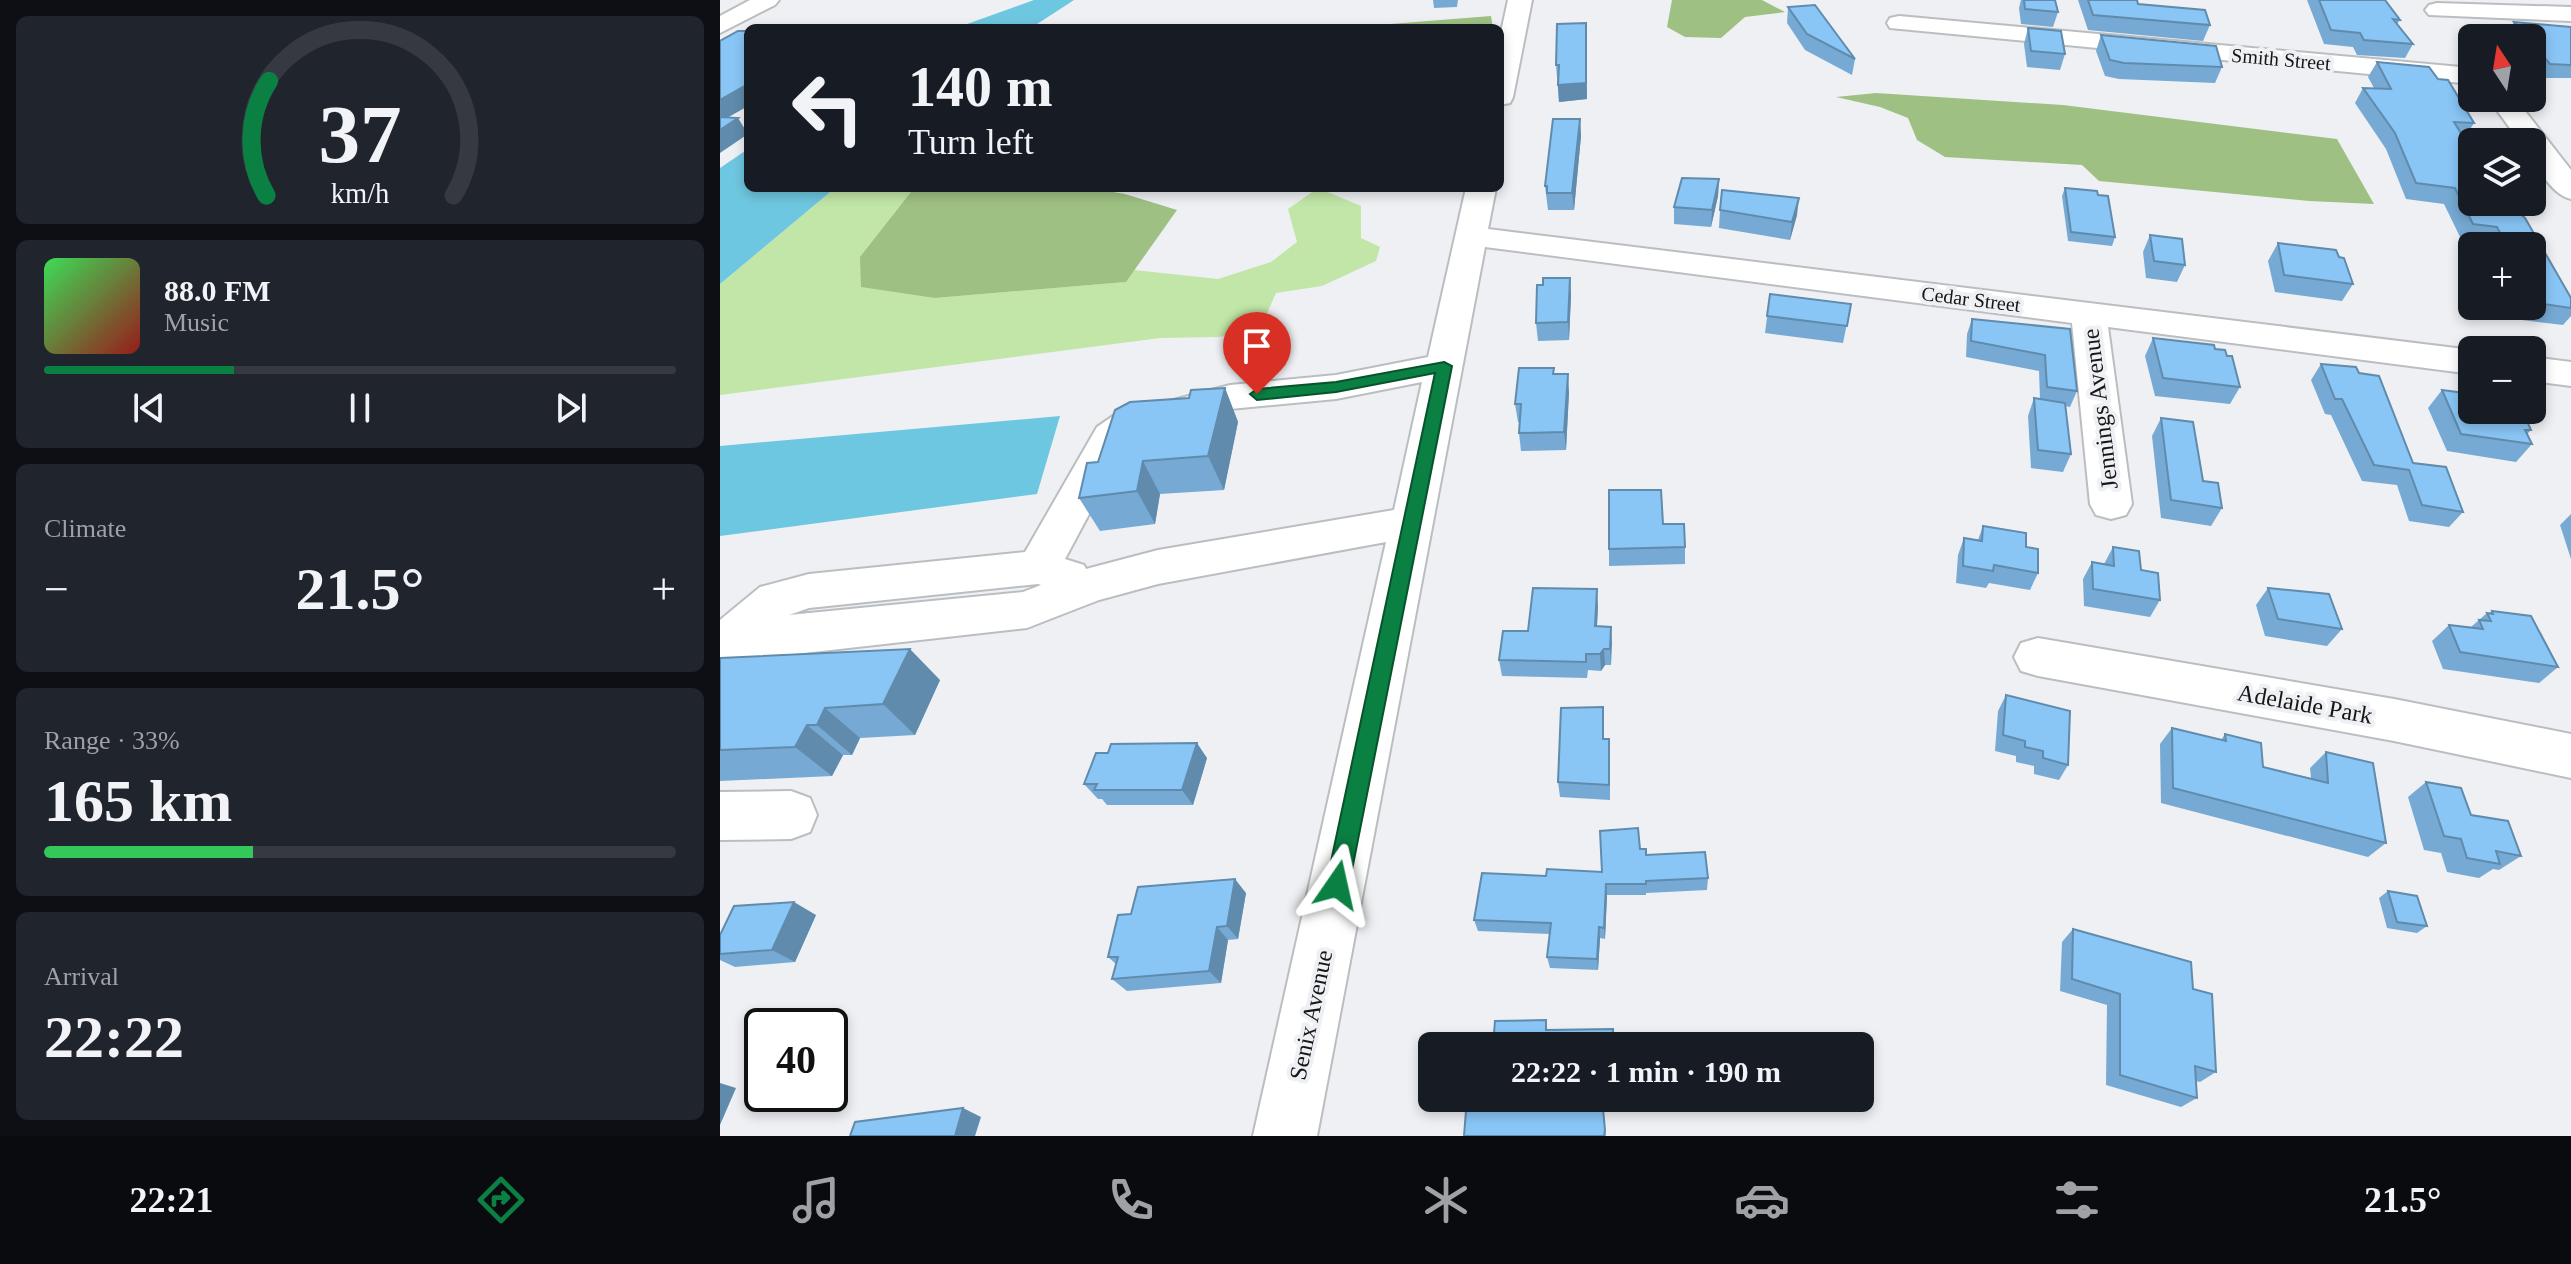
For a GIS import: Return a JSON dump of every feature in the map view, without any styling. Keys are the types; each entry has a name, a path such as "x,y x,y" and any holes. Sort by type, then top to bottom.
{"street":[{"path":"720,26 767,0"},
{"path":"1504,78 1520,0"},
{"path":"2433,5 2571,14"},
{"path":"2433,5 2458,39"},
{"name":"Smith Street","path":"1899,23 2458,75"},
{"path":"2512,112 2571,190"},
{"name":"Senix Avenue","path":"1285,1136 1480,192"},
{"name":"Cedar Street","path":"1471,236 2458,360"},
{"name":"Jennings Avenue","path":"2089,314 2111,504"},
{"path":"1039,567 1111,436 1127,425 1230,397 1336,387 1444,366"},
{"path":"2546,371 2571,374"},
{"path":"723,647 1027,610 1089,585 1158,567 1412,522"},
{"path":"723,647 776,600 809,591 1039,567 1089,585"},
{"name":"Adelaide Park","path":"2038,657 2394,720 2571,756"},
{"path":"720,816 791,815"}],"green space":[{"path":"1672,0 1762,0 1785,12 1745,17 1721,38 1685,37 1667,27"},
{"path":"1491,16 1492,24 1390,24"},
{"path":"1876,93 2063,105 2337,139 2374,204 2309,201 2099,181 2082,165 1945,157 1917,140 1908,118 1880,107 1836,97"},
{"path":"830,192 911,192 861,257 935,298 1125,282 1134,270 1218,279 1271,262 1297,242 1288,209 1312,192 1328,192 1361,206 1361,238 1380,247 1376,261 1322,286 1276,293 1260,329 1219,337 1160,338 720,395 720,284"},
{"path":"911,192 1113,192 1177,210 1126,282 935,298 861,287 860,257"}],"water":[{"path":"1034,0 1074,0 1037,24 967,24"},
{"path":"744,152 744,192 830,192 720,284 720,168"},
{"path":"1060,416 1037,494 720,536 720,446"}],"building":[{"path":"2024,0 2055,0 2058,12 2025,9"},
{"path":"2088,0 2137,0 2138,4 2205,10 2210,25 2093,15"},
{"path":"2319,0 2385,0 2400,20 2393,19 2413,44 2364,40 2360,33 2331,30"},
{"path":"1815,5 1855,59 1807,34 1788,7"},
{"path":"1586,23 1586,83 1558,85 1557,24"},
{"path":"2546,25 2571,27 2571,65 2550,64 2546,59"},
{"path":"2028,28 2061,31 2065,54 2031,51"},
{"path":"744,31 744,86 720,100 720,41"},
{"path":"2101,35 2216,46 2222,67 2110,60"},
{"path":"2377,62 2429,67 2438,79 2448,80 2458,97 2458,112 2467,112 2474,123 2454,122 2458,128 2458,194 2455,188 2416,183 2395,133 2363,88 2391,89"},
{"path":"720,117 738,118 720,130"},
{"path":"1553,119 1580,119 1572,193 1547,193 1545,186"},
{"path":"1682,178 1719,179 1712,210 1674,207"},
{"path":"2065,188 2097,191 2098,195 2108,196 2115,237 2071,232"},
{"path":"1722,190 1799,198 1792,222 1720,210"},
{"path":"2469,216 2523,216 2533,232 2500,232 2497,227 2473,224"},
{"path":"2150,235 2182,239 2185,265 2154,261"},
{"path":"2278,243 2336,250 2339,257 2344,258 2353,284 2284,275"},
{"path":"2546,255 2571,298 2571,308 2546,304"},
{"path":"1543,278 1570,278 1568,322 1536,323 1537,285 1543,285"},
{"path":"1770,294 1851,304 1847,326 1767,316"},
{"path":"1972,319 2070,329 2077,391 2047,387 2045,355 1971,341"},
{"path":"2153,338 2214,345 2215,349 2225,350 2227,356 2232,356 2240,387 2163,378"},
{"path":"2321,364 2356,367 2359,373 2379,376 2413,463 2446,467 2463,512 2422,505 2409,470 2374,465 2342,399 2335,399"},
{"path":"1519,368 1554,368 1553,374 1568,374 1564,432 1519,433 1521,404 1515,404"},
{"path":"1225,388 1208,456 1143,461 1137,491 1079,498 1087,463 1098,462 1115,410 1130,402 1189,398 1191,390"},
{"path":"2442,390 2458,392 2458,424 2528,424 2531,430 2525,430 2532,444 2461,434"},
{"path":"2034,398 2065,403 2071,454 2038,450"},
{"path":"2161,418 2193,422 2203,481 2218,483 2222,508 2171,500"},
{"path":"1609,490 1661,490 1663,524 1684,524 1685,547 1609,549"},
{"path":"1983,526 2026,533 2026,547 2038,549 2038,573 1994,565 1993,571 1963,566 1964,538 1982,541"},
{"path":"2113,547 2139,551 2141,570 2158,573 2160,600 2093,589 2092,562 2114,566"},
{"path":"1533,588 1597,589 1595,626 1611,627 1610,649 1604,649 1600,654 1586,654 1586,662 1499,660 1503,631 1528,631"},
{"path":"2268,588 2329,594 2342,629 2278,619"},
{"path":"2492,611 2531,616 2558,667 2460,652 2449,625 2483,629 2479,620 2491,621 2487,613 2493,614"},
{"path":"910,649 883,704 825,708 817,725 807,725 795,747 720,750 720,658"},
{"path":"2006,695 2070,711 2068,765 2043,758 2043,751 2025,747 2025,741 2003,735"},
{"path":"1603,707 1603,739 1609,739 1609,785 1558,782 1561,708"},
{"path":"2172,728 2226,741 2225,734 2261,743 2263,767 2328,783 2326,752 2373,763 2386,843 2173,788"},
{"path":"1197,743 1182,790 1094,790 1097,784 1084,784 1096,753 1108,753 1111,744"},
{"path":"2426,782 2461,788 2471,815 2508,821 2521,856 2496,851 2500,864 2467,858 2461,839 2444,836"},
{"path":"1638,828 1640,849 1646,849 1646,855 1705,852 1708,878 1606,884 1604,928 1599,927 1597,959 1547,957 1551,923 1474,920 1482,873 1546,876 1547,869 1602,872 1600,831"},
{"path":"1235,879 1227,926 1217,927 1209,971 1112,979 1118,957 1108,957 1118,915 1131,914 1138,887"},
{"path":"2388,891 2417,896 2427,926 2397,922"},
{"path":"794,902 772,950 720,954 720,935 734,906"},
{"path":"2073,929 2191,962 2193,989 2212,994 2216,1072 2195,1066 2197,1098 2120,1075 2120,994 2072,979"},
{"path":"1546,1020 1546,1030 1613,1029 1613,1032 1494,1032 1495,1021"},
{"path":"963,1108 955,1136 850,1136 855,1122"},
{"path":"1466,1112 1603,1112 1604,1136 1464,1136"}],"route":[{"path":"1257,394 1336,387 1444,366 1337,885"}]}
